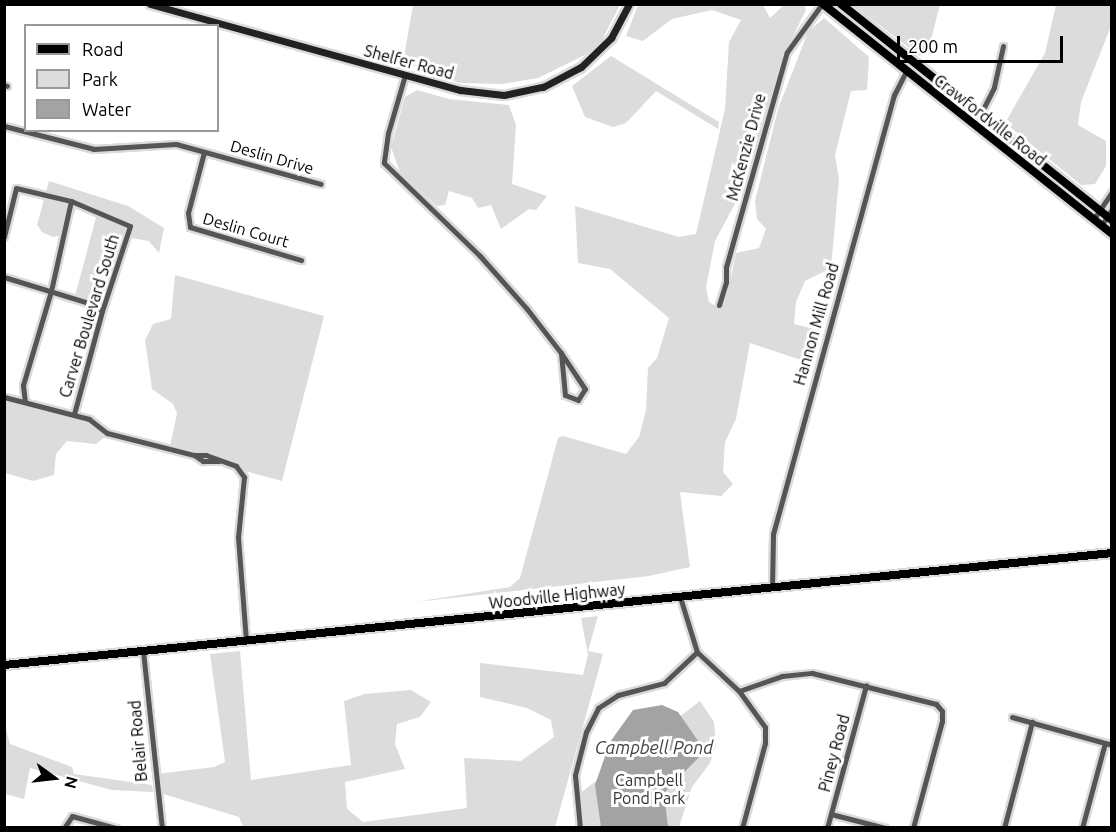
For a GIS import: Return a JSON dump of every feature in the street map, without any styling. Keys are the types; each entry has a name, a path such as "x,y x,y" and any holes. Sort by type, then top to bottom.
{"main road":[{"name":"Crawfordville Road","path":"823,4 1112,234"},
{"name":"Crawfordville Road","path":"841,4 1099,211 1110,215"},
{"path":"903,54 906,71 927,74"},
{"path":"999,145 1025,151"},
{"path":"1030,169 1056,176"},
{"name":"Woodville Highway","path":"4,665 1112,553"}],"street":[{"name":"Shelfer Road","path":"150,4 405,75 479,93 532,90 562,78 593,57 611,38 629,4"},
{"name":"McKenzie Drive","path":"719,305 726,282 726,267 787,52 823,4"},
{"path":"980,115 994,87 1003,46"},
{"name":"Hannon Mill Road","path":"772,588 773,534 894,95 906,71"},
{"path":"405,75 388,133 384,163 480,256 561,353 585,389 578,400 565,395 561,353"},
{"name":"Deslin Drive","path":"4,126 24,131"},
{"name":"Deslin Drive","path":"27,132 89,148 170,143 321,184"},
{"name":"Deslin Court","path":"204,152 188,213 190,227 301,260"},
{"path":"4,237 16,188 71,201 51,291 23,385 25,402"},
{"path":"1093,220 1112,192"},
{"name":"Carver Boulevard South","path":"71,201 130,226 102,311 74,414"},
{"path":"1101,226 1110,215"},
{"path":"4,277 51,291 102,311"},
{"path":"4,397 74,414 107,433 194,456 206,455 236,466 244,477 238,537 246,641"},
{"path":"680,597 697,652 739,691 760,718 766,732 742,828"},
{"name":"Belair Road","path":"143,651 162,828"},
{"path":"580,828 575,776 586,732 598,708 618,695 664,683 697,652"},
{"path":"739,691 803,672 929,701 941,709 942,721 913,828"},
{"name":"Piney Road","path":"827,828 866,685"},
{"path":"1012,717 1108,744 1082,828"},
{"path":"1004,828 1032,722"},
{"path":"831,814 885,828"},
{"path":"64,828 72,816 116,828"}],"green space":[{"path":"413,4 620,5 602,40 585,55 538,78 502,84 459,83 403,62"},
{"path":"940,4 932,36 920,56 853,5"},
{"path":"638,5 763,5 770,18 784,5 804,5 806,10 779,64 745,185 715,241 706,287 709,302 719,308 729,286 736,253 759,248 766,229 757,219 755,201 778,109 808,32 824,18 869,57 867,90 851,91 835,155 839,179 831,268 805,281 796,302 794,324 822,331 816,355 804,361 750,343 736,419 725,442 723,472 733,484 721,496 680,492 690,567 649,576 415,602 510,587 520,578 558,438 563,436 626,454 639,437 646,410 648,368 657,358 669,318 610,269 578,263 575,206 679,237 696,234 725,109 729,42 741,20 712,10 672,19 643,41 626,36"},
{"path":"1056,5 1111,5 1111,26 1081,102 1078,125 1106,141 1106,166 1095,184 1081,185 1005,123 1045,53"},
{"path":"611,56 719,122 718,129 656,91 626,123 613,127 585,117 572,86"},
{"path":"417,90 449,99 509,105 516,125 512,184 547,196 536,210 529,209 501,229 491,205 478,208 472,198 449,191 445,205 437,206 400,172 391,147 405,97"},
{"path":"49,181 128,206 164,228 159,253 149,241 126,237 105,306 75,296 97,214 77,207 64,235 53,237 42,232 37,225"},
{"path":"175,275 324,316 282,481 169,451 177,413 173,404 152,389 145,340 153,324 171,319"},
{"path":"4,396 97,424 107,435 96,444 67,441 56,454 54,475 33,481 5,473"},
{"path":"598,616 588,651 603,654 555,827 243,827 239,817 160,793 157,774 214,767 225,762 210,654 240,651 251,780 351,765 344,701 364,694 411,690 431,702 420,717 397,724 395,744 405,769 345,782 347,809 363,822 467,808 464,758 521,761 554,737 551,720 527,708 480,697 480,663 583,675 588,655 581,618"},
{"name":"Campbell Pond","path":"700,701 714,722 716,746 710,763 692,787 679,827 583,827 579,794"},
{"path":"5,725 10,744 72,767 74,774 152,785 153,792 112,790 30,768 24,799 5,794"}],"water":[{"name":"Campbell Pond","path":"662,705 678,712 705,751 664,793 668,827 601,827 595,785 610,742 633,710"}],"park label":[{"name":"Campbell Pond Park","path":"649,789"}]}
